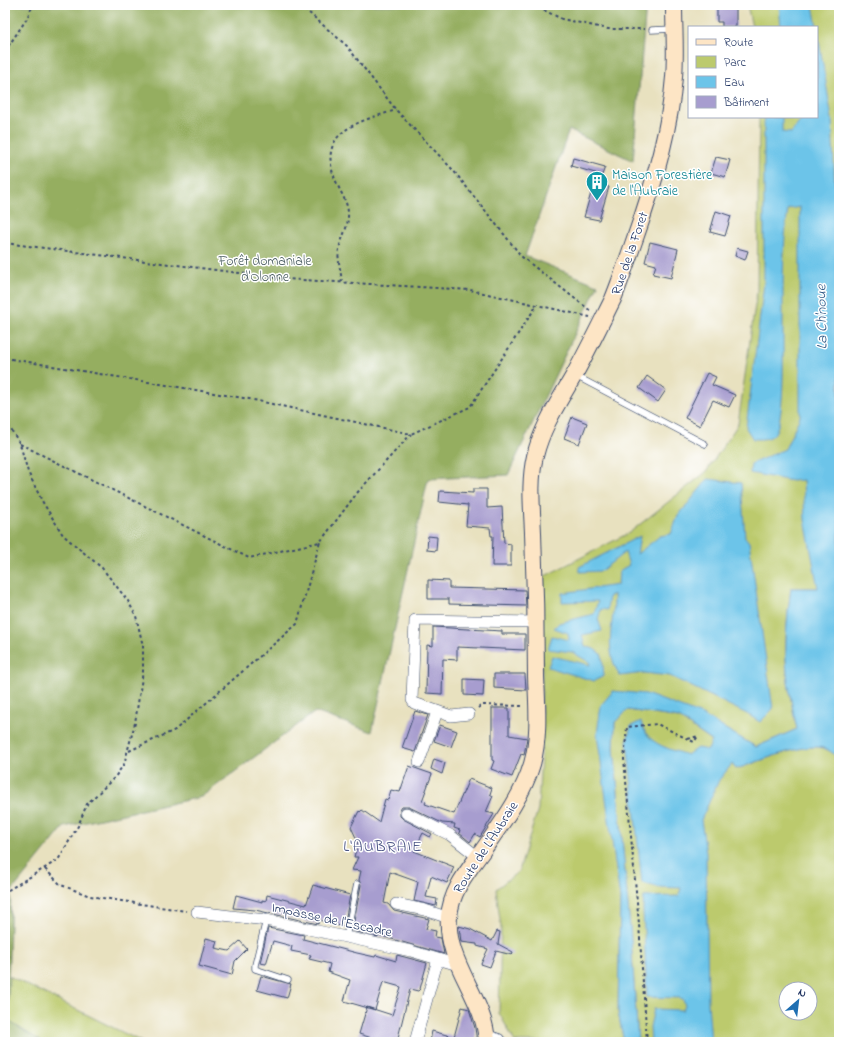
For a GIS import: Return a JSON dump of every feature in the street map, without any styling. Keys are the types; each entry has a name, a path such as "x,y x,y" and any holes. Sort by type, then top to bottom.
{"street":[{"name":"Rue de la Foret","path":"574,375 614,295 642,218 663,140 674,76 674,5"},
{"name":"Route de L'Aubraie","path":"487,1037 482,1016 458,965 450,940 450,905 455,891 513,806 531,766 536,748 536,622 530,489 535,458 542,433 574,375"},
{"path":"469,714 451,716 417,706 412,700 415,620 536,622"},
{"path":"419,762 437,712"},
{"path":"406,813 444,831 478,857"},
{"path":"396,904 425,910 449,918"},
{"name":"Impasse de l'Escadre","path":"197,912 266,920 411,951 458,965"},
{"path":"415,1042 438,959"}],"lane":[{"path":"652,30 674,29"},
{"path":"574,375 705,444"},
{"path":"346,937 357,884"},
{"path":"266,920 254,965 255,970 288,980"},
{"path":"487,1037 494,1034 504,1042"}],"path":[{"path":"5,51 26,20 33,5"},
{"path":"300,5 347,46 396,110 453,170 522,257 602,320"},
{"path":"533,5 562,19 608,29 652,30"},
{"path":"342,282 339,250 348,224 348,211 334,177 330,157 332,145 341,133 357,122 396,110"},
{"path":"5,243 286,279 470,290 602,320"},
{"path":"129,751 175,730 297,624 320,542 357,493 411,434 470,407 537,305"},
{"path":"5,358 249,399 411,434"},
{"path":"5,421 20,444 28,472 42,501 63,535 102,568 128,601 136,616 143,646 143,671 135,723 129,751 124,764 115,777 87,804 78,826 58,860 45,869 6,889 5,892"},
{"path":"20,444 249,558 320,542"},
{"path":"469,714 482,705 530,706"},
{"path":"647,1042 639,924 624,759 627,726 657,724 688,739"},
{"path":"45,869 62,885 90,896 197,912"}],"green space":[{"name":"Forêt domaniale d'Olonne","path":"5,5 646,5 633,161 569,130 525,256 598,285 508,475 428,479 372,732 315,712 201,797 64,827 11,892 7,1020 42,1042 5,1042"},
{"path":"747,5 839,5 839,588 791,588 786,632 786,659 797,729 756,747 702,715 601,705 620,898 618,1012 624,1042 515,1042 499,1013 501,927 496,889 519,871 538,809 541,756 543,577 629,533 706,472 738,424 757,291 759,118 818,118 818,26 752,26"},
{"path":"628,710 679,718 717,745 736,769 792,750 804,748 823,748 830,751 838,759 839,1042 638,1042 631,939 614,748 615,722"},
{"path":"9,976 142,1042 42,1042 7,1021"}],"water":[{"path":"779,5 813,5 817,26 781,26"},
{"name":"La Ch'noue","path":"818,35 832,119 836,216 839,237 839,761 826,749 815,747 804,748 792,750 736,769 732,764 719,780 701,820 706,853 708,1003 711,1042 651,1042 650,1027 654,1009 683,1010 685,1006 683,999 680,998 647,997 643,909 644,897 679,896 681,888 657,887 642,883 627,741 631,726 641,721 647,735 652,740 665,747 687,755 697,748 708,750 712,741 679,718 628,710 615,722 614,748 631,939 638,1042 624,1042 618,1012 620,898 597,734 601,705 613,691 646,694 702,715 756,747 797,729 786,659 786,632 791,588 818,588 805,520 803,480 792,481 750,473 751,464 785,449 800,417 800,207 788,209 786,225 783,272 783,386 778,425 773,435 762,439 753,439 746,428 764,284 764,118 782,118 782,132 791,133 802,119 818,118"},
{"path":"708,479 741,483 745,537 749,542 773,709 760,722 747,714 670,676 644,673 620,676 615,665 610,645 614,594 609,596 607,610 601,609 598,619 602,631 582,635 585,646 594,649 602,655 604,676 594,681 548,667 552,656 590,665 589,662 572,652 548,649 552,636 569,640 568,633 554,628 559,623 594,614 598,601 562,602 562,593 618,585 619,571 629,565 625,552 601,571 580,572 579,567 640,536 637,554 660,536 671,534 678,516"}],"building":[{"path":"717,5 736,5 736,26 722,26 722,22 717,22"},
{"path":"716,157 730,160 725,177 711,173"},
{"path":"573,158 605,167 602,175 571,166"},
{"name":"Maison Forestière de l'Aubraie","path":"594,183 609,187 599,220 584,217"},
{"path":"716,211 731,216 725,236 710,232"},
{"path":"650,242 678,249 671,278 653,274 656,265 645,262"},
{"path":"737,248 748,251 745,260 735,256"},
{"path":"707,373 716,377 712,385 735,395 729,407 713,400 700,426 685,418"},
{"path":"647,376 666,390 658,402 639,388"},
{"path":"572,417 587,423 579,444 564,438"},
{"path":"473,489 487,489 487,508 502,507 504,543 511,544 511,566 492,566 493,536 491,536 490,528 466,526 468,505 439,502 440,491 473,493"},
{"path":"428,536 437,537 436,551 427,550"},
{"path":"428,580 449,581 449,588 525,590 526,606 449,604 449,599 428,599"},
{"path":"433,627 502,631 502,634 525,634 525,650 457,647 457,660 443,659 442,694 426,693 427,645 433,646"},
{"path":"494,674 525,674 526,690 494,688"},
{"path":"464,679 484,680 483,696 464,695"},
{"path":"492,708 509,708 509,735 527,738 524,755 521,754 512,777 491,769 494,761 492,760"},
{"path":"415,711 428,715 415,752 402,748"},
{"path":"440,725 457,731 451,747 434,741"},
{"path":"434,759 445,763 442,774 431,769"},
{"path":"409,766 432,774 422,801 426,802 425,804 454,814 469,779 492,788 490,794 493,796 486,812 494,814 480,837 475,834 470,842 459,833 460,830 454,828 455,824 442,823 409,807 402,807 400,810 400,816 403,819 432,834 430,837 423,833 414,851 454,867 447,883 431,876 426,897 437,899 436,906 414,901 418,882 390,872 384,903 388,904 394,911 429,919 426,929 436,931 435,937 441,938 444,954 378,935 378,937 352,931 361,885 359,880 361,871 352,870 358,857 354,857 358,842 351,827 359,811 360,812 362,810 379,822 385,799 388,800 391,790 400,792"},
{"path":"313,885 350,895 344,927 319,920 318,924 255,910 233,908 236,895 262,902 262,900 266,901 267,895 306,905"},
{"path":"459,926 470,929 492,941 497,931 500,932 498,944 513,952 512,955 496,951 490,967 481,964 488,949 477,946 477,944 461,942"},
{"path":"268,928 304,935 303,939 375,957 376,955 396,961 397,955 427,963 420,989 418,991 410,989 397,1042 385,1042 359,1034 367,1008 344,1001 350,980 328,972 330,964 309,959 311,955 291,951 292,946 273,941 266,964 260,963","holes":["383,982 401,987 392,1015 375,1010"]},
{"path":"206,938 217,941 215,948 229,951 240,941 247,949 235,961 232,975 199,966"},
{"path":"261,976 291,984 287,998 257,990"},
{"path":"462,1007 469,1009 475,1028 477,1042 430,1042 432,1031 454,1037"}],"place":[{"name":"Maison Forestière de l'Aubraie","path":"597,202"}],"district":[{"name":"L'AUBRAIE","path":"383,845"}]}
